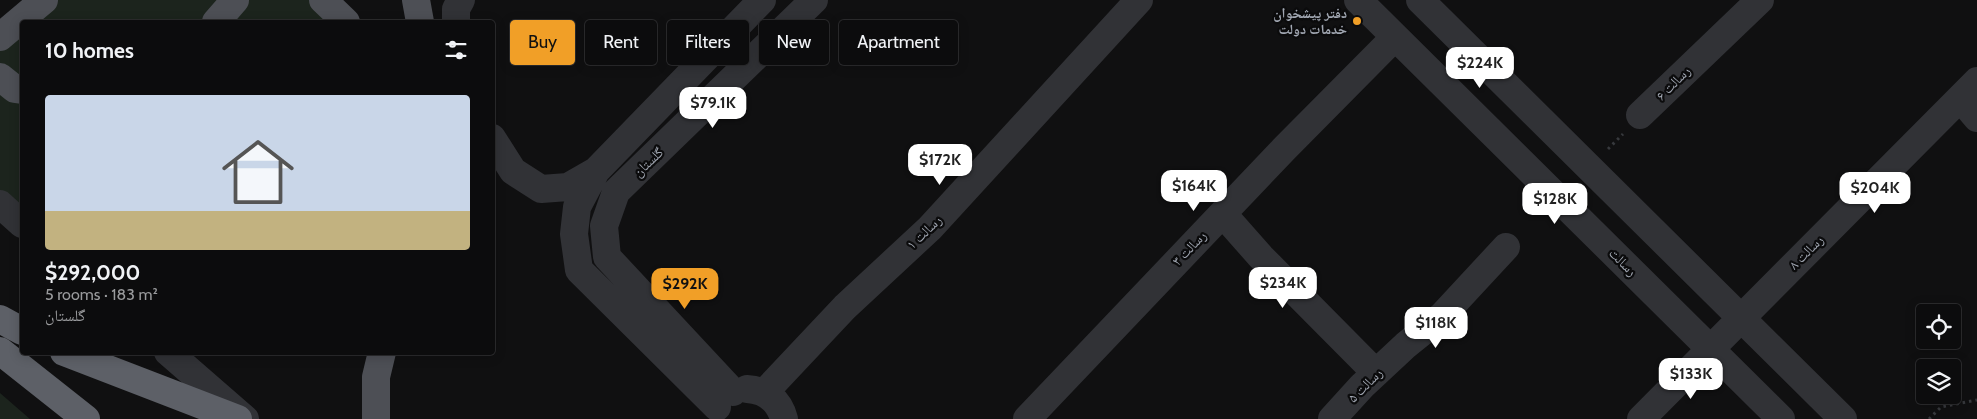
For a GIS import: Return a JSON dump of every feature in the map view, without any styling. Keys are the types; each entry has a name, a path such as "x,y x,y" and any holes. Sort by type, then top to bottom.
{"highway":[{"path":"0,318 20,329"},
{"path":"0,351 86,419"},
{"path":"72,355 238,419"}],"main road":[{"path":"218,20 235,0"},
{"path":"324,0 344,20"},
{"path":"416,0 420,20"},
{"path":"20,20 44,1"},
{"path":"0,36 20,20"},
{"path":"0,77 16,89 20,90"},
{"path":"376,419 376,377 381,355"}],"street":[{"path":"456,20 456,9 461,0"},
{"path":"495,143 513,172 542,189 568,187 596,171 762,0"},
{"name":"گلستان","path":"721,406 607,258 604,226 616,192 814,0"},
{"name":"رسالت ۱","path":"765,392 845,307 930,228 1140,0"},
{"name":"رسالت","path":"1358,0 1781,419"},
{"name":"رسالت ۶","path":"1640,115 1760,0"},
{"path":"1433,5 1510,89 1843,419"},
{"name":"رسالت ۳","path":"1026,419 1284,149 1395,37"},
{"path":"1478,119 1510,89"},
{"name":"رسالت ۸","path":"1641,419 1742,317 1972,99"},
{"path":"596,171 577,207 574,234 579,270 721,406 743,389 755,389 765,392 774,399 781,409 784,419"},
{"path":"0,204 20,222"},
{"path":"1223,214 1261,257 1376,373"},
{"name":"رسالت ۵","path":"1332,419 1376,373 1406,345 1442,316 1506,247"},
{"path":"171,355 245,419"}],"path":[{"path":"1590,169 1640,115"},
{"path":"1929,419 1941,408 1977,400"}],"shaded area":[{"path":"57,0 318,0 340,20 23,20 40,6"},
{"path":"20,22 20,211 0,193 0,39"},
{"path":"0,393 30,419 0,419"}],"place":[{"name":"دفتر پیشخوان خدمات دولت","path":"1357,21"}]}
